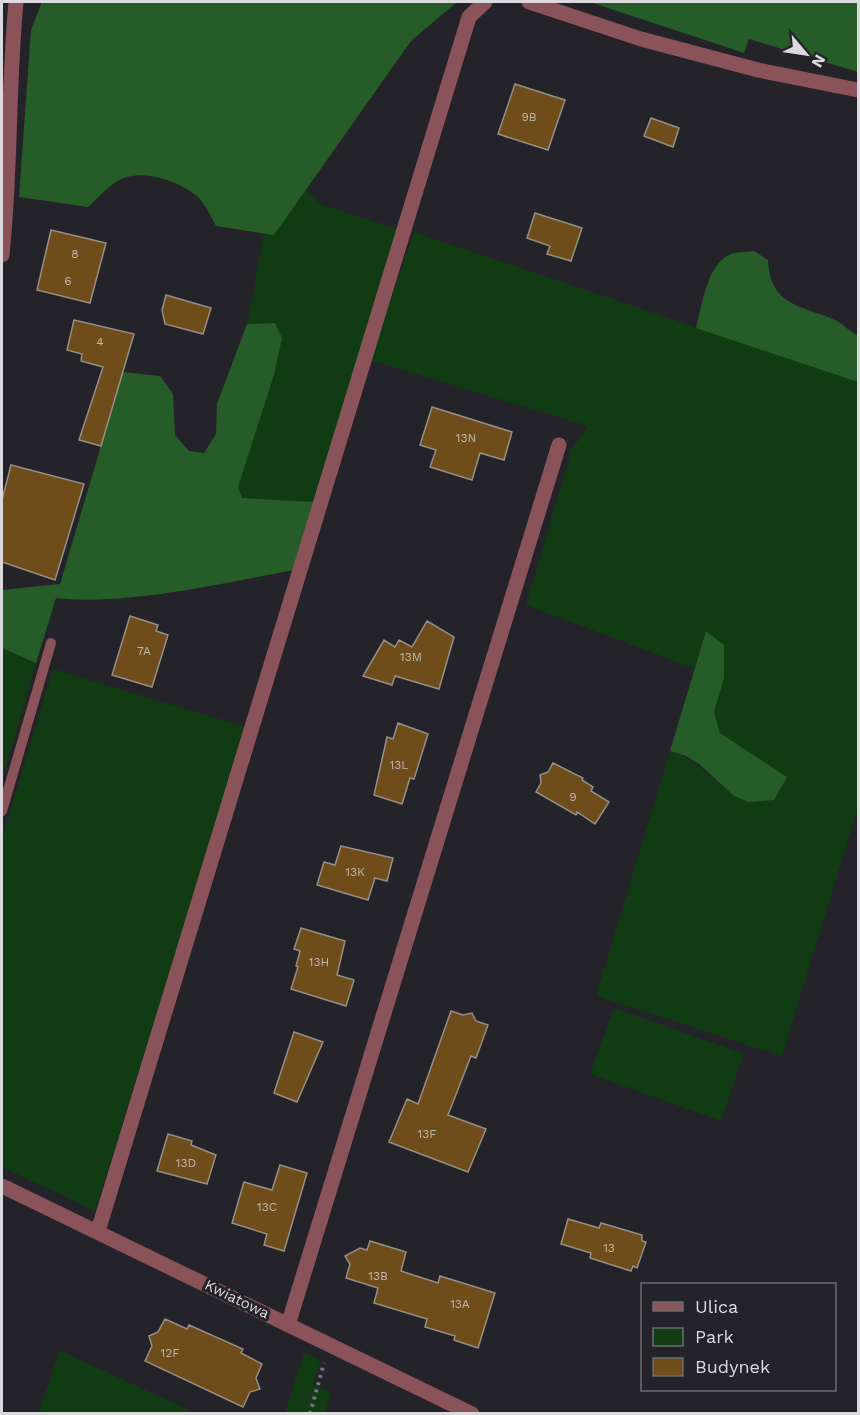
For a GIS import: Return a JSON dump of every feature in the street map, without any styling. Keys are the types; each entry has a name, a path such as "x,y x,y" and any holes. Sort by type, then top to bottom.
{"street":[{"path":"2,255 9,69 16,2"},
{"path":"98,1231 469,17 485,2"},
{"path":"529,2 652,42 758,70 858,90"},
{"path":"288,1325 559,445"},
{"name":"Kwiatowa","path":"2,1186 472,1413"}],"lane":[{"path":"2,811 51,643"}],"path":[{"path":"310,1413 329,1345"}],"green space":[{"path":"42,2 457,2 411,41 274,235 216,226 202,201 191,192 171,181 148,176 125,177 105,190 88,207 19,197 31,30"},
{"path":"590,2 858,2 858,72 749,39 744,53"},
{"path":"306,190 322,205 398,229 315,502 242,498 238,487 274,375 275,323 247,324 264,233 274,235"},
{"path":"414,232 858,382 858,807 782,1056 596,996 670,751 691,762 738,797 749,802 786,777 720,733 714,712 724,678 724,645 707,631 693,668 526,605 572,449 588,426 370,360"},
{"path":"754,251 768,260 770,275 781,296 800,307 835,320 858,335 858,382 696,328 707,285 718,265 725,257 734,253"},
{"path":"275,323 282,338 274,375 238,487 242,498 315,502 294,570 144,596 84,600 56,598 36,663 2,648 2,590 60,584 123,372 160,376 173,394 175,435 189,451 204,453 216,434 217,404 247,324"},
{"path":"706,631 724,645 724,678 714,712 720,733 787,777 774,800 749,802 734,796 699,764 686,756 670,751"},
{"path":"2,648 36,663 2,781"},
{"path":"53,669 246,727 95,1211 2,1167 2,839"},
{"path":"614,1008 744,1054 721,1121 590,1074"},
{"path":"59,1350 195,1413 39,1413"},
{"path":"304,1353 321,1360 313,1385 331,1393 325,1413 285,1413"}],"building":[{"path":"515,84 565,100 548,150 498,134"},
{"path":"651,118 679,128 673,147 644,136"},
{"path":"535,213 582,228 571,261 547,254 550,246 527,238"},
{"path":"51,230 106,243 90,303 37,290"},
{"path":"166,295 211,308 203,334 165,324 162,310"},
{"path":"74,320 134,334 101,446 79,440 103,367 81,361 82,354 67,350"},
{"path":"432,407 512,432 504,460 480,453 472,480 430,467 436,450 420,445"},
{"path":"11,465 84,484 55,580 2,562 2,500"},
{"path":"130,616 158,625 156,631 168,635 152,687 112,675"},
{"path":"427,621 454,637 439,689 395,676 392,685 363,676 384,640 395,647 399,640 412,647"},
{"path":"398,723 428,734 414,779 410,778 402,804 374,795 387,737 393,739"},
{"path":"553,763 583,778 582,780 593,787 591,791 609,802 595,824 577,812 576,815 536,792 541,783 540,775 548,772"},
{"path":"341,846 393,858 387,881 375,878 368,900 317,885 324,862 335,865"},
{"path":"301,928 345,941 337,975 354,980 346,1006 291,989 300,951 294,949"},
{"path":"451,1011 463,1015 472,1013 476,1021 488,1025 476,1058 471,1056 448,1115 486,1129 468,1172 389,1142 407,1099 418,1104"},
{"path":"294,1032 323,1042 297,1102 274,1093"},
{"path":"168,1134 192,1141 191,1145 216,1155 207,1184 157,1171"},
{"path":"280,1165 307,1173 284,1251 264,1245 267,1234 232,1223 244,1182 272,1190"},
{"path":"568,1219 599,1228 601,1223 642,1235 642,1241 646,1242 637,1268 633,1266 631,1271 590,1258 591,1253 561,1244"},
{"path":"370,1241 406,1252 401,1271 438,1283 440,1276 495,1293 478,1348 454,1340 455,1336 425,1327 427,1319 374,1303 378,1288 346,1278 350,1264 345,1256 360,1248 367,1250"},
{"path":"165,1319 187,1329 189,1325 243,1349 241,1353 262,1364 256,1378 260,1389 250,1392 243,1407 145,1361 152,1346 149,1336 158,1332"}]}
